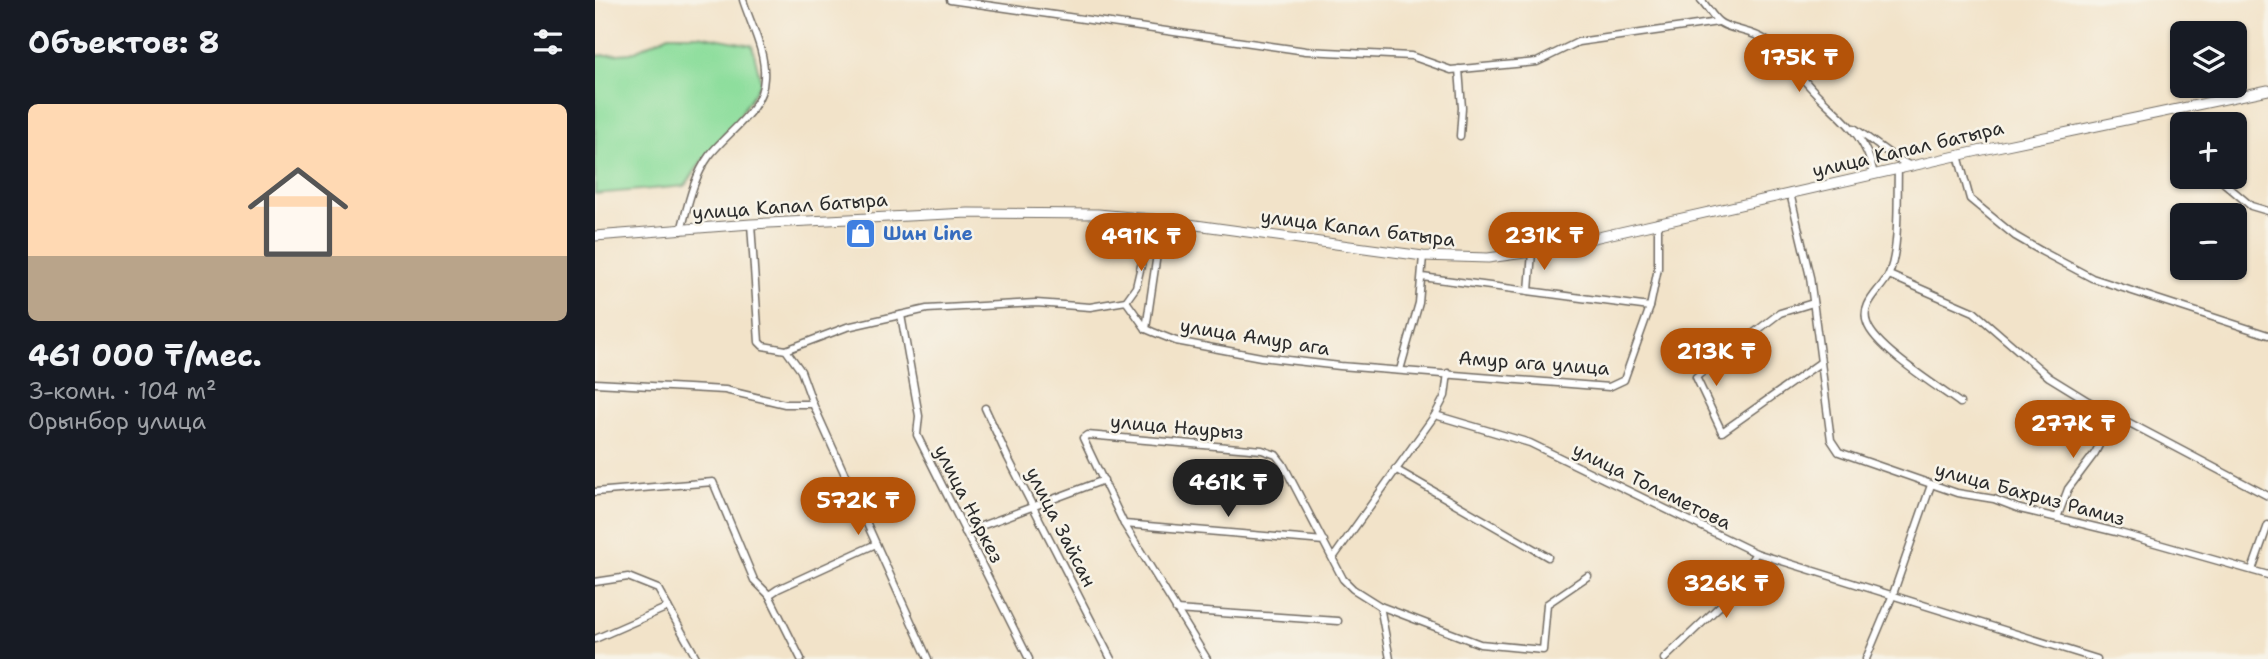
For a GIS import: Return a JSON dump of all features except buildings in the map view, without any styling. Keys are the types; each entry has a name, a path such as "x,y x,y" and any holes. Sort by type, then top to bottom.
{"main road":[{"name":"улица Капал батыра","path":"595,236 751,224 968,213 1098,215 1157,220 1423,256 1466,259 1532,252 1958,155 2268,90"}],"street":[{"path":"681,231 692,189 708,157 749,114 761,94 764,79 763,58 743,0"},
{"path":"950,0 1307,51 1412,56 1451,70 1537,62 1578,42 1719,22 1750,31 1767,41 1818,95 1853,127 1896,159 1911,166"},
{"path":"1701,0 1719,22"},
{"path":"1459,69 1462,108 1460,136"},
{"path":"1853,127 1866,150 1874,174"},
{"path":"1958,155 1970,199 2015,236 2092,278 2268,335"},
{"path":"1898,169 1897,230 1889,275 1867,306 1867,324 1877,340 1960,403"},
{"path":"2231,189 2251,206 2268,211"},
{"name":"улица Бахриз Рамиз","path":"1790,193 1810,276 1834,447 1839,452 1957,493 1994,499 2020,509 2268,575"},
{"path":"751,224 758,339 762,346 786,351 847,327 927,309 1036,303 1090,307 1126,301 1136,287 1157,220"},
{"path":"1146,329 1157,220"},
{"path":"1422,278 1650,307 1658,268 1658,222"},
{"path":"1529,291 1532,252"},
{"path":"1400,370 1419,303 1423,256"},
{"path":"1889,275 1974,312 2049,377 2268,496"},
{"path":"1126,301 1146,329"},
{"path":"1814,303 1780,313 1696,377 1722,432 1821,362"},
{"name":"Амур ага улица","path":"1448,373 1609,387 1617,385 1624,380 1632,363 1650,307"},
{"name":"улица Наркез","path":"901,315 919,416 917,435 1029,659"},
{"name":"улица Амур ага","path":"1146,329 1176,341 1261,357 1448,373"},
{"path":"786,351 801,371 813,404 927,659"},
{"path":"1332,558 1435,415 1445,396 1448,373"},
{"path":"595,383 725,390 785,404 813,404"},
{"name":"улица Зайсан","path":"985,408 1111,659"},
{"path":"2057,518 2069,489 2095,453 2115,414"},
{"name":"улица Толеметова","path":"1435,415 1530,443 1756,553 2097,659"},
{"name":"улица Наурыз","path":"1104,480 1083,440 1084,436 1262,450 1276,455 1343,579 1353,589 1380,606 1480,644 1541,651 1545,648 1547,604 1588,576"},
{"path":"1395,469 1548,557"},
{"path":"965,532 1104,480 1125,524 1207,659"},
{"path":"595,492 713,482 754,580 769,595 801,659"},
{"path":"1866,659 1892,597 1931,485"},
{"path":"1125,524 1324,541"},
{"path":"2252,570 2268,526"},
{"path":"769,595 876,544"},
{"path":"1664,659 1724,602 1756,553"},
{"path":"595,582 628,577 658,589 697,659"},
{"path":"1380,606 1390,659"},
{"path":"595,639 668,607"},
{"path":"1177,610 1338,621"}],"green space":[{"path":"669,35 699,35 752,45 761,82 735,122 701,162 685,186 595,194 595,56 631,53"}],"place":[{"name":"Шин Line","path":"860,233"}]}
